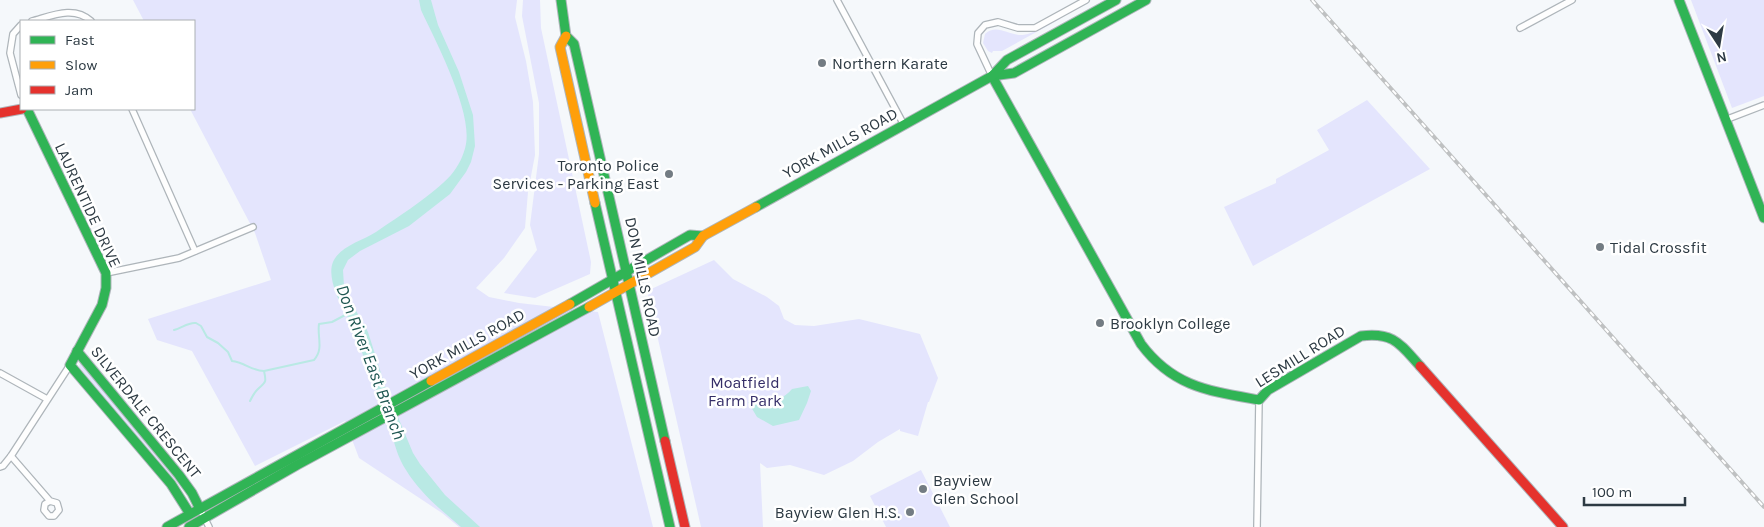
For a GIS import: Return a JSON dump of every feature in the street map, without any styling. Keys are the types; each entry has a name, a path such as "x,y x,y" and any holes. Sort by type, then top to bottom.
{"main road":[{"name":"DON MILLS ROAD","path":"561,0 566,36 560,47 670,527"},
{"name":"YORK MILLS ROAD","path":"200,525 297,465 424,398 695,247 702,236 992,76 1007,60 1116,0"},
{"name":"YORK MILLS ROAD","path":"992,76 1014,73 1146,0"},
{"path":"1679,0 1724,120 1764,218"},
{"name":"DON MILLS ROAD","path":"566,36 574,44 685,527"},
{"name":"LESMILL ROAD","path":"992,76 1127,320 1141,344 1160,366 1183,381 1259,400 1268,390 1361,336 1377,334 1388,337 1398,342 1563,527"},
{"path":"569,85 583,82"},
{"path":"0,113 20,109"},
{"name":"LAURENTIDE DRIVE","path":"27,110 106,273 106,288 102,304 70,364"},
{"path":"585,158 600,157"},
{"name":"YORK MILLS ROAD","path":"167,527 690,235 702,236"},
{"name":"SILVERDALE CRESCENT","path":"77,352 179,475 200,509"},
{"name":"SILVERDALE CRESCENT","path":"70,364 171,484 190,514"}],"street":[{"path":"837,0 904,124"},
{"path":"992,76 977,44 978,33 985,25 998,22 1018,28 1035,28 1086,0"},
{"path":"1520,28 1572,0"},
{"path":"36,20 69,12 81,15 89,20"},
{"path":"20,26 13,34 10,53 20,91"},
{"path":"1724,120 1764,105"},
{"path":"132,110 195,251"},
{"path":"106,273 179,258 253,227"},
{"name":"LAURENTIDE DRIVE","path":"0,467 11,456 70,364"},
{"path":"0,373 47,399"},
{"path":"1257,527 1259,400"},
{"path":"11,456 50,501"},
{"name":"SILVERDALE CRESCENT","path":"200,509 200,525"},
{"path":"190,514 200,525"}],"green space":[{"path":"133,0 517,0 515,17 526,61 533,102 535,155 528,192 525,228 504,258 476,288 489,297 519,303 598,312 653,527 459,527 442,513 359,458 345,421 255,466 192,351 157,340 148,319 271,280 255,233 191,110 195,110 195,20 143,20"},
{"path":"523,0 540,0 541,28 591,262 590,274 535,298 504,293 537,250 530,225 539,154 539,103 522,16"},
{"path":"1691,0 1764,0 1764,96 1732,108"},
{"path":"1060,18 1002,51 993,51 992,53 988,51 983,43 985,34 990,31 999,30 1023,35"},
{"path":"1367,100 1430,169 1253,266 1224,207 1276,183 1276,179 1329,150 1317,130"},
{"name":"Moatfield Farm Park","path":"714,260 733,279 767,297 779,306 784,319 795,325 814,326 859,319 920,334 938,378 928,402 918,436 900,431 900,429 878,442 853,461 824,475 790,465 767,468 760,463 763,527 701,527 647,291"},
{"path":"82,364 187,489 190,498 79,367"},
{"name":"Bayview Glen H.S.","path":"921,470 950,527 886,527 870,496"}],"water":[{"name":"Don River East Branch","path":"419,0 431,0 438,25 459,72 473,115 475,146 471,162 450,194 409,226 360,251 348,260 343,270 344,286 368,332 385,386 413,453 445,495 480,527 461,527 424,494 403,465 357,337 337,295 331,274 336,256 352,244 376,232 444,183 454,172 464,152 466,130 464,113 451,76 421,10"},
{"path":"808,386 811,391 799,420 773,426 757,417 748,402 777,399 788,394 792,389"}],"waterway":[{"name":"Don River East Branch","path":"174,330 190,323 196,323 201,326 207,337 218,343 228,352 232,361 264,371 314,360 319,352 319,324 332,322 349,313"},
{"path":"250,401 255,392 265,382 264,371"}],"railway":[{"path":"1312,0 1764,507"}],"traffic: fast":[{"path":"561,0 566,36 574,44 665,441"},
{"path":"756,207 992,76 1007,60 1116,0"},
{"path":"992,76 1014,73 1146,0"},
{"path":"1679,0 1764,218"},
{"path":"992,76 1141,344 1166,370 1193,385 1208,390 1259,400 1268,390 1361,336 1372,335 1395,341 1420,366"},
{"path":"27,110 106,273 106,288 102,305 70,365 171,484 190,514"},
{"path":"595,203 670,527"},
{"path":"570,304 690,235 703,236"},
{"path":"189,527 297,465 589,307"},
{"path":"77,351 179,475 192,493 200,509"},
{"path":"167,527 431,381"}],"traffic: slow":[{"path":"566,36 560,47 595,203"},
{"path":"589,307 695,247 703,236 756,207"},
{"path":"431,381 570,304"}],"traffic: jam":[{"path":"0,113 20,109"},
{"path":"1420,366 1563,527"},
{"path":"665,441 685,527"}],"place":[{"name":"Northern Karate","path":"822,63"},
{"name":"Toronto Police Services - Parking East","path":"669,174"},
{"name":"Tidal Crossfit","path":"1600,247"},
{"name":"Brooklyn College","path":"1100,323"},
{"name":"Bayview Glen School","path":"923,489"},
{"name":"Bayview Glen H.S.","path":"910,512"}]}
